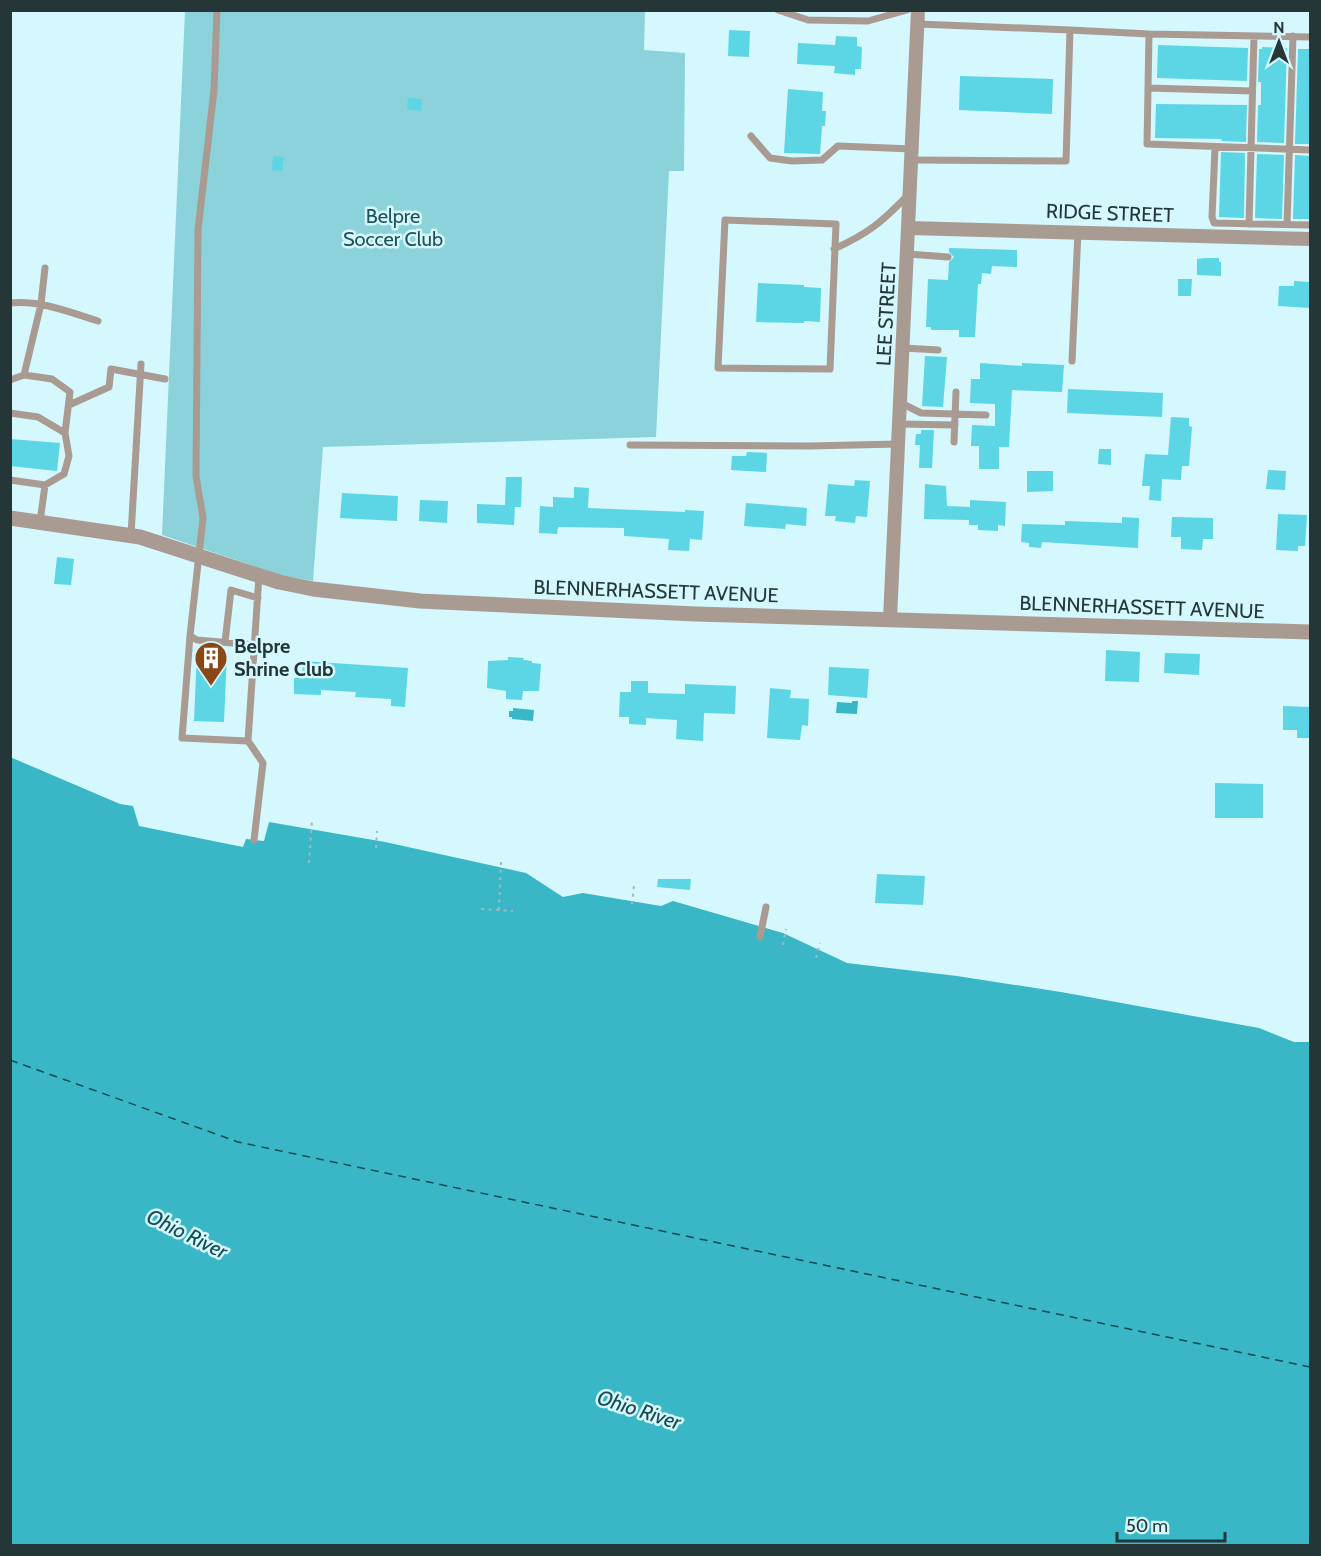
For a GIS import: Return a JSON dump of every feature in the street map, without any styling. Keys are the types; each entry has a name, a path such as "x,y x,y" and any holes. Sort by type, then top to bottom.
{"street":[{"name":"LEE STREET","path":"891,619 918,17"},
{"name":"RIDGE STREET","path":"909,228 1311,239"},
{"name":"BLENNERHASSETT AVENUE","path":"10,518 131,535 313,590 420,602 663,613 1311,632"}],"lane":[{"path":"217,10 214,90 198,230 196,476 203,518 182,738 248,741"},
{"path":"778,10 808,20 868,21 892,12 907,10"},
{"path":"918,17 1149,34 1311,37"},
{"path":"751,136 770,158 792,161 822,160 838,146 912,155 1066,161 1071,30"},
{"path":"1149,34 1147,144 1311,150"},
{"path":"1249,224 1254,36"},
{"path":"1287,225 1293,36"},
{"path":"1148,88 1252,91"},
{"path":"1215,148 1212,217 1214,223 1311,225"},
{"path":"834,249 862,237 884,220 910,192"},
{"path":"725,220 836,224 834,249 830,369 718,368 725,220"},
{"path":"1072,362 1078,231"},
{"path":"908,254 948,256"},
{"path":"24,375 41,304 45,268"},
{"path":"10,303 26,301 41,304 98,321"},
{"path":"904,348 938,350"},
{"path":"131,535 141,364"},
{"path":"69,405 109,387 111,369 165,379"},
{"path":"10,380 24,375 52,379 70,392 65,434 69,456 64,474 45,485 10,480"},
{"path":"954,442 956,392"},
{"path":"901,403 921,413 986,415"},
{"path":"10,413 38,417 65,434"},
{"path":"900,424 955,425"},
{"path":"630,445 899,444"},
{"path":"40,522 45,485"},
{"path":"254,840 263,763 248,741 259,575"},
{"path":"225,642 231,590 258,598"},
{"path":"190,636 197,640 255,645"},
{"path":"760,937 766,907"}],"path":[{"path":"309,863 312,820"},
{"path":"376,848 377,831"},
{"path":"499,910 501,862"},
{"path":"632,904 634,885"},
{"path":"482,909 513,910"},
{"path":"783,945 786,929"},
{"path":"816,958 820,943"}],"green space":[{"name":"Belpre Soccer Club","path":"185,11 645,11 644,50 685,53 684,171 669,171 656,437 323,447 313,581 280,575 162,535"}],"water":[{"path":"852,701 858,701 857,714 836,713 837,702 852,703"},
{"path":"513,708 534,710 533,721 512,719 509,717 509,711 513,711"},
{"name":"Ohio River","path":"10,757 120,804 133,806 139,826 243,847 246,839 264,841 269,822 385,842 526,873 563,897 583,893 661,906 673,901 783,933 847,963 957,976 1061,992 1259,1028 1294,1042 1310,1042 1310,1545 11,1545"}],"building":[{"path":"729,30 750,31 749,57 728,56"},
{"path":"836,36 857,37 857,46 862,47 861,69 855,69 855,75 834,73 835,66 797,64 798,43 835,45"},
{"path":"1158,45 1248,48 1247,81 1157,78"},
{"path":"1262,47 1287,48 1284,143 1257,142 1258,105 1261,105 1261,82 1258,82 1259,49"},
{"path":"1298,49 1311,49 1311,144 1295,144"},
{"path":"960,76 1053,79 1052,114 959,110"},
{"path":"788,89 823,92 822,111 826,111 825,126 822,126 820,154 784,153"},
{"path":"408,98 422,99 421,111 407,109"},
{"path":"1156,104 1247,105 1246,142 1221,141 1222,139 1155,138"},
{"path":"1221,152 1245,153 1244,218 1219,217"},
{"path":"1257,154 1284,155 1282,219 1255,218"},
{"path":"1295,155 1311,156 1311,219 1293,219"},
{"path":"273,156 284,157 282,171 272,170"},
{"path":"949,248 1017,250 1017,267 992,266 991,274 982,273 981,284 978,284 975,337 959,337 959,330 931,330 931,327 926,327 928,279 948,280 949,262 954,257 949,252"},
{"path":"1219,258 1221,276 1197,275 1197,259"},
{"path":"1178,279 1192,279 1191,296 1178,296"},
{"path":"1294,281 1309,282 1311,308 1278,306 1279,286 1294,286"},
{"path":"758,283 821,288 820,322 756,322"},
{"path":"925,356 947,357 943,407 922,406"},
{"path":"980,363 1022,366 1022,363 1064,365 1062,392 1012,390 1009,447 999,447 999,469 979,469 979,446 971,446 972,425 995,426 995,404 970,403 971,379 980,379"},
{"path":"1068,389 1163,393 1162,417 1067,413"},
{"path":"1171,417 1189,418 1189,426 1192,427 1189,466 1182,466 1181,480 1162,479 1161,501 1149,500 1150,486 1142,486 1145,454 1168,455"},
{"path":"921,430 934,430 932,468 919,468 920,445 915,445 916,434 921,434"},
{"path":"10,439 60,443 57,471 10,466"},
{"path":"1099,449 1111,449 1111,465 1098,464"},
{"path":"747,452 767,453 766,472 731,470 732,456 746,456"},
{"path":"1268,470 1286,471 1285,490 1266,489"},
{"path":"1027,471 1053,471 1053,491 1027,492"},
{"path":"506,477 522,477 521,507 515,507 514,525 477,523 477,504 505,505"},
{"path":"855,480 870,481 867,517 856,516 855,523 835,521 836,516 825,516 828,484 854,486"},
{"path":"925,484 946,486 947,506 970,507 970,500 1006,502 1005,526 998,525 998,531 978,530 978,525 969,525 969,520 924,519"},
{"path":"574,487 589,488 588,508 704,511 702,540 690,539 689,551 668,550 669,539 624,536 624,528 558,527 557,534 539,533 540,506 553,507 553,497 574,498"},
{"path":"342,493 398,496 397,521 340,518"},
{"path":"420,500 448,501 447,523 419,521"},
{"path":"746,503 807,508 806,526 786,524 785,529 744,526"},
{"path":"1278,514 1307,515 1305,546 1298,546 1298,551 1276,550"},
{"path":"1122,517 1139,518 1138,548 1042,542 1041,548 1029,547 1029,543 1021,542 1022,524 1065,525 1065,521 1122,523"},
{"path":"1172,517 1213,518 1213,539 1203,539 1202,550 1181,549 1181,537 1171,537"},
{"path":"57,557 74,559 71,585 54,584"},
{"path":"1106,650 1140,652 1139,682 1105,681"},
{"name":"Belpre Shrine Club","path":"197,652 227,653 224,722 194,721"},
{"path":"1165,653 1200,654 1199,675 1164,673"},
{"path":"508,657 524,658 523,660 541,664 539,691 523,691 522,700 506,699 506,691 487,688 488,661 508,660"},
{"path":"303,661 408,668 405,707 391,706 391,699 355,697 356,692 321,690 321,695 294,694 294,678 302,678"},
{"path":"829,667 869,669 867,698 828,695"},
{"path":"631,681 648,681 648,693 685,694 685,684 736,686 735,714 704,713 703,741 676,739 677,720 646,718 646,725 629,724 629,717 619,717 620,692 631,692"},
{"path":"770,688 791,690 790,698 809,699 808,726 802,725 800,740 767,738"},
{"path":"1283,706 1311,707 1311,738 1297,738 1297,730 1283,730"},
{"path":"1215,783 1263,784 1263,818 1215,818"},
{"path":"877,874 925,876 923,905 875,903"},
{"path":"658,879 691,879 690,890 657,887"}],"ferry route":[{"path":"10,1060 238,1142 1310,1367"}],"place":[{"name":"Belpre Shrine Club","path":"211,687"}]}
